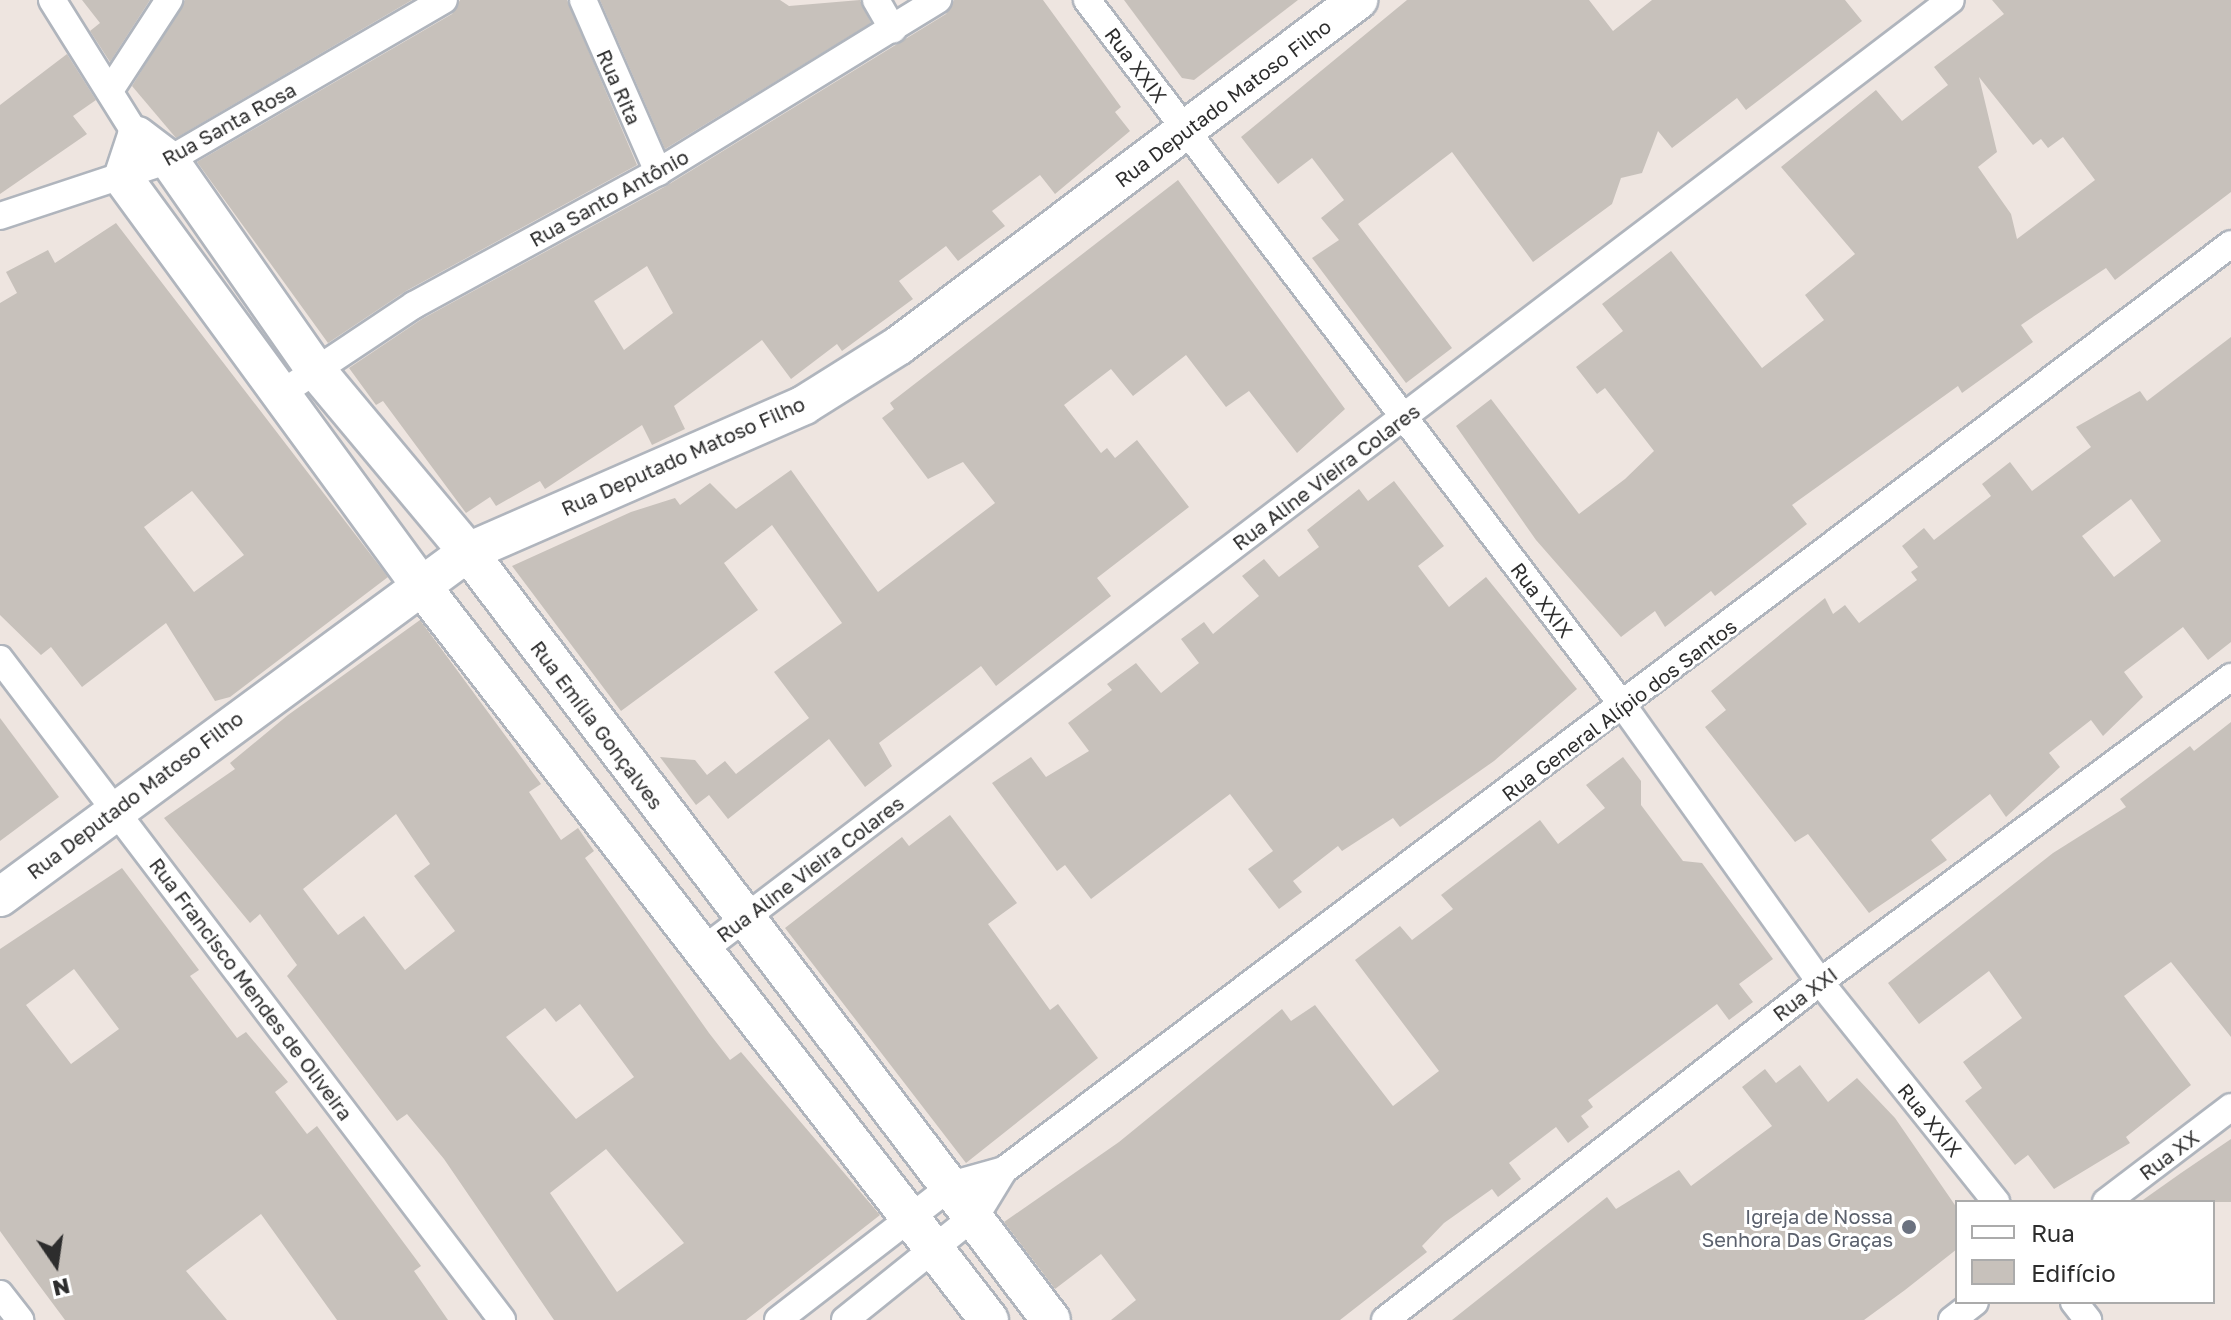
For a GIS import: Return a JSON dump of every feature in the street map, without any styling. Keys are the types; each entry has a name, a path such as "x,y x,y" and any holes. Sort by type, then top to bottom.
{"street":[{"name":"Rua Emília Gonçalves","path":"52,0 113,86 137,136 169,160 315,369 468,552 743,920 977,1214 1051,1320"},
{"path":"113,86 169,0"},
{"name":"Rua Santa Rosa","path":"0,216 123,178 169,160 444,0"},
{"name":"Rua Rita","path":"583,0 658,172"},
{"path":"876,0 893,29"},
{"name":"Rua Santo Antônio","path":"279,395 414,305 658,172 938,0"},
{"name":"Rua XXIX","path":"1087,0 1624,707 1820,982 1994,1200"},
{"name":"Rua Deputado Matoso Filho","path":"0,897 419,583 468,552 804,405 898,346 1187,132 1358,0"},
{"name":"Rua Aline Vieira Colares","path":"699,953 1951,0"},
{"path":"137,136 123,178 279,395 699,953 936,1246 989,1320"},
{"name":"Rua General Alípio dos Santos","path":"778,1320 954,1184 1004,1170 1624,707 2231,244"},
{"name":"Rua Francisco Mendes de Oliveira","path":"0,659 502,1320"},
{"name":"Rua XXI","path":"1385,1320 1820,982 2231,677"},
{"path":"579,795 623,760"},
{"name":"Rua XX","path":"2109,1200 2231,1107"},
{"name":"Rua General Alípio dos Santos","path":"845,1320 977,1214 1004,1170"},
{"path":"0,1294 20,1320"},
{"path":"1952,1320 1972,1304"},
{"path":"2076,1304 2088,1320"}],"building":[{"path":"82,0 150,0 110,62 90,31 100,23"},
{"path":"185,0 412,0 176,138 132,86"},
{"path":"460,0 567,0 637,165 406,291 328,343 197,162 452,14"},
{"path":"600,0 780,0 789,6 860,0 871,23 665,149"},
{"path":"954,0 1043,0 1121,107 1115,112 1130,131 1055,194 1040,175 992,211 1005,226 958,261 946,246 899,281 913,299 842,351 837,344 791,379 762,340 674,406 685,429 652,445 642,425 545,489 540,481 496,506 490,497 466,513 383,401 376,405 349,368 422,319 666,186 946,14","holes":["647,266 673,313 624,350 594,301"]},
{"path":"1124,0 1298,0 1194,80 1182,78"},
{"path":"1407,0 1589,0 1613,31 1652,0 1845,0 1862,21 1746,110 1737,98 1672,148 1658,131 1642,173 1621,178 1612,204 1533,262 1452,152 1358,224 1452,348 1406,383 1312,258 1339,240 1321,218 1344,200 1312,158 1278,184 1241,137"},
{"path":"1992,0 2231,0 2231,192 2115,280 2106,268 2021,325 2033,342 1962,393 1958,386 1792,505 1807,524 1715,596 1711,591 1665,627 1655,611 1621,637 1536,540 1456,426 1491,399 1579,514 1625,479 1654,451 1605,388 1597,394 1576,367 1623,331 1602,304 1671,251 1762,368 1824,320 1805,295 1855,254 1781,167 1876,90 1902,121 1948,85 1934,67 2004,14","holes":["1979,77 2033,145 2041,139 2048,148 2063,137 2095,180 2017,239 2011,214 1978,167 1997,152"]},
{"path":"67,54 96,100 73,116 87,134 0,194 0,105"},
{"path":"1178,180 1345,409 1297,453 1249,391 1226,407 1186,355 1133,396 1111,369 1064,405 1101,453 1107,448 1115,458 1137,440 1189,507 1097,578 1111,596 996,686 981,666 879,743 892,766 865,787 829,739 728,819 709,795 696,805 660,757 695,760 707,775 725,761 736,774 809,718 774,672 842,623 772,525 724,563 758,610 621,711 512,566 631,512 675,498 680,505 710,483 736,509 791,470 878,592 995,503 963,462 928,479 882,418 894,409 890,403"},
{"path":"116,223 388,577 230,697 215,701 166,623 82,687 51,647 41,655 0,615 0,303 17,293 6,272 48,250 55,263","holes":["192,491 244,555 194,592 144,527"]},
{"path":"2231,337 2231,642 2208,660 2183,627 2124,672 2143,697 2103,736 2091,720 2049,753 2060,767 2006,817 1990,794 1931,840 1947,860 1869,913 1808,834 1795,842 1705,727 1726,710 1711,691 1825,598 1833,614 1845,605 1859,623 1917,580 1911,572 1918,567 1902,546 1924,528 1934,540 1991,496 1982,484 2010,462 2032,491 2091,447 2076,427 2140,391 2147,401","holes":["2131,499 2161,541 2114,577 2082,536"]},
{"path":"1394,481 1444,546 1418,566 1449,607 1486,577 1577,689 1494,761 1400,827 1393,818 1342,851 1338,846 1293,881 1302,892 1279,909 1248,869 1273,851 1230,794 1091,899 1065,865 1057,871 992,783 1031,757 1046,777 1089,751 1068,723 1112,690 1107,684 1136,663 1161,693 1199,663 1181,639 1204,622 1213,634 1259,596 1242,576 1264,559 1279,577 1319,547 1307,530 1359,489 1368,501"},
{"path":"420,620 541,784 529,792 561,840 578,828 594,851 585,858 709,1033 730,1060 741,1052 880,1215 746,1320 554,1320 444,1159 407,1114 397,1121 287,976 297,965 260,914 250,923 164,818 235,769 230,763 288,715","holes":["396,814 430,864 414,876 455,931 405,970 364,916 338,935 303,889","580,1004 634,1077 576,1119 506,1037 545,1008 556,1022","606,1149 684,1243 617,1292 550,1193"]},
{"path":"0,718 59,797 0,841"},
{"path":"2231,722 2231,1037 2171,962 2124,996 2191,1085 2126,1137 2130,1143 2054,1189 2028,1155 2015,1165 1965,1101 1982,1088 1963,1062 2022,1018 1989,971 1919,1024 1888,983 2053,853 2126,807 2120,799 2190,746 2194,751"},
{"path":"1623,757 1641,781 1641,805 1683,861 1702,863 1773,959 1739,984 1753,1002 1729,1020 1717,1004 1588,1100 1593,1107 1581,1116 1589,1127 1568,1143 1556,1127 1509,1163 1521,1179 1498,1197 1492,1189 1444,1223 1422,1246 1427,1252 1340,1320 1111,1320 1136,1300 1101,1254 1055,1289 1004,1222 1119,1142 1282,1009 1291,1021 1315,1005 1393,1106 1439,1071 1355,960 1400,926 1412,940 1453,909 1441,895 1540,820 1558,844 1605,808 1586,785"},
{"path":"950,815 1017,903 988,924 1050,1010 1058,1004 1098,1058 966,1163 785,928 902,837 909,846"},
{"path":"122,868 199,970 190,976 237,1038 246,1032 288,1082 275,1092 307,1134 317,1126 421,1266 414,1271 448,1320 337,1320 261,1214 186,1271 227,1320 65,1320 0,1231 0,949","holes":["74,969 119,1029 71,1064 26,1005"]},
{"path":"1800,1065 1828,1102 1857,1078 1895,1118 1955,1205 1955,1251 1864,1320 1452,1320 1607,1197 1616,1209 1679,1170 1691,1186 1772,1126 1742,1087 1765,1069 1776,1083"},
{"path":"2231,1139 2231,1202 2143,1200"}],"place":[{"name":"Igreja de Nossa Senhora Das Graças","path":"1909,1227"}]}
